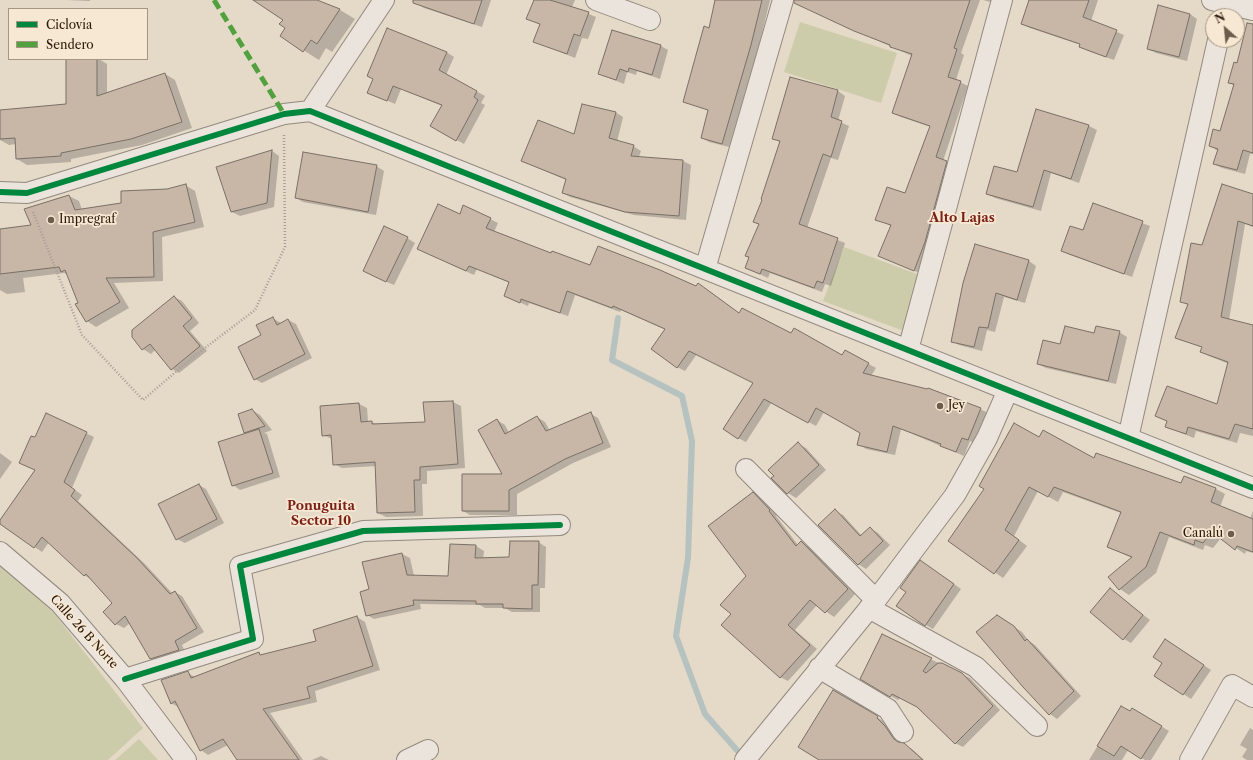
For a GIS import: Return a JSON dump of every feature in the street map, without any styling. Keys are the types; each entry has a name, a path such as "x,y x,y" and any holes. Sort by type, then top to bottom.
{"street":[{"path":"310,111 384,0"},
{"path":"596,0 650,20"},
{"path":"705,269 783,0"},
{"path":"908,350 1002,0"},
{"path":"1220,6 1253,10"},
{"path":"1128,438 1216,48"},
{"path":"0,192 27,193 284,114 310,111 1253,488"},
{"path":"745,760 873,604 955,495 987,438 1008,390"},
{"path":"746,468 873,604 976,667 1037,726"},
{"path":"125,679 253,639 240,566 363,531 560,525"},
{"name":"Calle 26 B Norte","path":"0,552 60,603 125,679 186,760"},
{"path":"819,668 888,709 903,732"},
{"path":"1190,760 1232,685 1253,697"},
{"path":"407,760 428,750"}],"path":[{"path":"27,193 37,224 82,335 143,400 193,356 255,310 285,247 284,114"}],"green space":[{"path":"800,22 897,53 881,103 784,72"},
{"path":"844,247 925,277 904,331 823,301"},
{"path":"0,564 54,613 143,728 108,760 0,760"},
{"path":"139,739 158,760 115,760"}],"building":[{"path":"253,0 317,0 340,9 317,44 311,40 303,52 280,36 285,28 279,24 283,20"},
{"path":"413,0 482,0 474,24 413,3"},
{"path":"534,0 550,0 589,12 580,36 574,34 567,54 533,42 540,24 526,19"},
{"path":"715,0 762,0 751,45 722,144 701,138 708,110 683,102 704,26 709,28"},
{"path":"794,0 970,0 954,48 957,49 948,77 961,81 936,157 947,161 925,242 914,271 878,256 891,225 875,220 887,187 905,193 930,126 892,113 912,54 890,47 890,45 854,31 794,3"},
{"path":"1029,0 1089,0 1083,17 1117,30 1106,57 1079,47 1080,44 1021,24"},
{"path":"1158,5 1190,14 1179,57 1147,49"},
{"path":"1247,23 1253,24 1253,153 1243,150 1237,170 1213,164 1218,149 1209,146 1213,129 1220,131 1234,84 1228,83 1234,62 1237,63 1241,48 1245,48 1245,31"},
{"path":"387,28 447,52 439,70 477,91 474,97 478,100 456,141 430,126 442,105 393,86 387,101 367,93 373,79 367,76"},
{"path":"612,30 661,45 652,75 629,68 628,72 620,69 616,80 598,74"},
{"path":"66,60 97,60 97,96 165,73 182,122 131,139 61,153 61,156 16,159 15,138 0,139 0,110 66,104"},
{"path":"790,77 838,90 831,117 842,121 831,157 823,154 799,224 838,238 823,283 817,281 814,288 762,269 760,274 745,268 749,257 745,256 759,224 753,222 762,200 761,199 780,141 772,139"},
{"path":"582,104 616,112 609,138 634,145 631,156 683,160 679,216 625,212 562,193 566,179 521,161 538,120 574,134"},
{"path":"1036,109 1089,125 1071,179 1044,170 1033,207 986,194 994,166 1017,172"},
{"path":"272,150 267,203 231,212 216,167"},
{"path":"303,152 377,165 368,212 295,198"},
{"path":"186,184 195,222 153,232 154,277 106,278 120,302 86,322 75,304 78,303 65,270 61,272 59,267 0,274 0,229 31,225 24,209 69,195 75,210 121,203 121,191 167,189"},
{"path":"1222,184 1253,194 1253,226 1238,221 1221,317 1253,325 1253,429 1235,424 1229,439 1188,427 1186,434 1165,427 1167,421 1155,416 1167,386 1217,404 1228,362 1200,352 1202,347 1175,338 1188,304 1180,302 1191,243 1202,245"},
{"path":"1093,203 1143,221 1124,274 1061,251 1070,226 1083,230"},
{"path":"438,204 460,214 463,205 491,218 486,228 551,253 552,251 590,265 598,246 660,270 696,286 698,283 739,313 742,308 791,333 794,328 842,355 845,350 869,363 863,373 928,388 981,408 968,440 962,438 956,452 940,446 941,444 893,426 887,452 857,445 860,433 816,408 808,423 764,399 738,439 723,429 753,383 689,351 677,368 651,349 665,329 613,306 612,308 567,291 560,313 521,299 520,303 504,296 509,282 469,266 466,271 417,249"},
{"path":"384,226 408,237 386,282 363,271"},
{"path":"975,244 1029,260 1017,300 996,293 988,328 979,327 974,347 951,342 963,283"},
{"path":"174,296 192,318 183,326 200,346 171,370 150,344 142,350 132,337 132,330"},
{"path":"273,317 277,325 288,319 305,354 254,380 238,347 261,335 256,325"},
{"path":"1065,326 1094,333 1096,326 1120,331 1108,381 1037,364 1043,340 1060,344"},
{"path":"453,401 458,464 420,467 420,480 414,480 415,512 377,513 375,462 333,465 331,435 322,436 320,406 359,403 361,422 372,421 372,424 425,422 423,402"},
{"path":"252,409 265,426 244,433 238,414"},
{"path":"591,412 603,443 565,459 509,490 509,511 462,511 462,474 502,474 478,430 497,419 505,434 537,416 546,431"},
{"path":"46,413 87,432 64,482 75,490 71,496 137,558 170,594 175,591 197,628 175,641 179,650 150,659 125,616 115,625 103,612 112,603 86,574 84,576 42,537 34,548 0,524 0,520 35,470 19,463 31,436 35,437"},
{"path":"1014,423 1039,437 1043,430 1094,458 1096,453 1181,483 1184,476 1216,488 1211,502 1253,519 1253,552 1237,546 1235,550 1212,532 1203,543 1195,540 1194,545 1160,532 1146,567 1119,590 1108,577 1132,557 1107,547 1121,512 1054,487 1048,497 1029,487 1005,530 1019,540 994,574 948,541 984,489 979,486"},
{"path":"259,429 273,473 232,486 218,442"},
{"path":"798,442 819,465 787,494 771,478 774,476 768,470"},
{"path":"199,484 217,519 176,540 158,504"},
{"path":"753,492 770,510 769,511 796,546 801,541 848,589 825,613 810,600 788,625 810,645 780,678 721,625 731,614 720,605 746,576 708,526"},
{"path":"835,509 860,536 870,527 883,541 858,565 818,525"},
{"path":"510,541 539,541 538,585 532,585 532,609 503,608 503,604 476,604 476,601 413,600 414,605 366,616 360,592 369,589 362,562 402,553 407,575 448,576 450,544 476,545 475,558 509,557"},
{"path":"920,560 954,584 925,626 896,606 906,592 900,588"},
{"path":"1110,588 1143,615 1123,640 1090,612"},
{"path":"997,615 1014,626 1025,641 1027,639 1074,691 1049,715 976,632"},
{"path":"357,616 373,666 307,687 310,698 263,709 299,760 237,760 223,739 200,751 175,701 171,704 161,680 188,671 191,678 259,652 260,655 316,641 313,630"},
{"path":"882,634 932,658 923,671 926,673 938,663 942,663 962,673 993,706 955,744 917,707 892,694 890,697 860,679"},
{"path":"1165,639 1204,665 1183,695 1154,676 1162,663 1153,657"},
{"path":"833,690 878,716 877,718 894,739 898,742 904,743 923,760 819,760 798,747"},
{"path":"1121,706 1130,711 1132,708 1162,726 1141,759 1121,746 1114,756 1097,746"}],"waterway":[{"path":"618,318 612,360 682,396 692,441 688,558 676,636 705,714 743,757"}],"marked path":[{"path":"214,0 284,114"}],"cycle path":[{"path":"0,192 27,193 284,114 310,111 1253,488"},
{"path":"125,679 253,639 240,566 363,531 560,525"}],"place":[{"name":"Impregraf","path":"51,220"},
{"name":"Jey","path":"940,406"},
{"name":"Canalú","path":"1231,534"}],"district":[{"name":"Alto Lajas","path":"962,218"},
{"name":"Ponuguita Sector 10","path":"321,514"}]}
